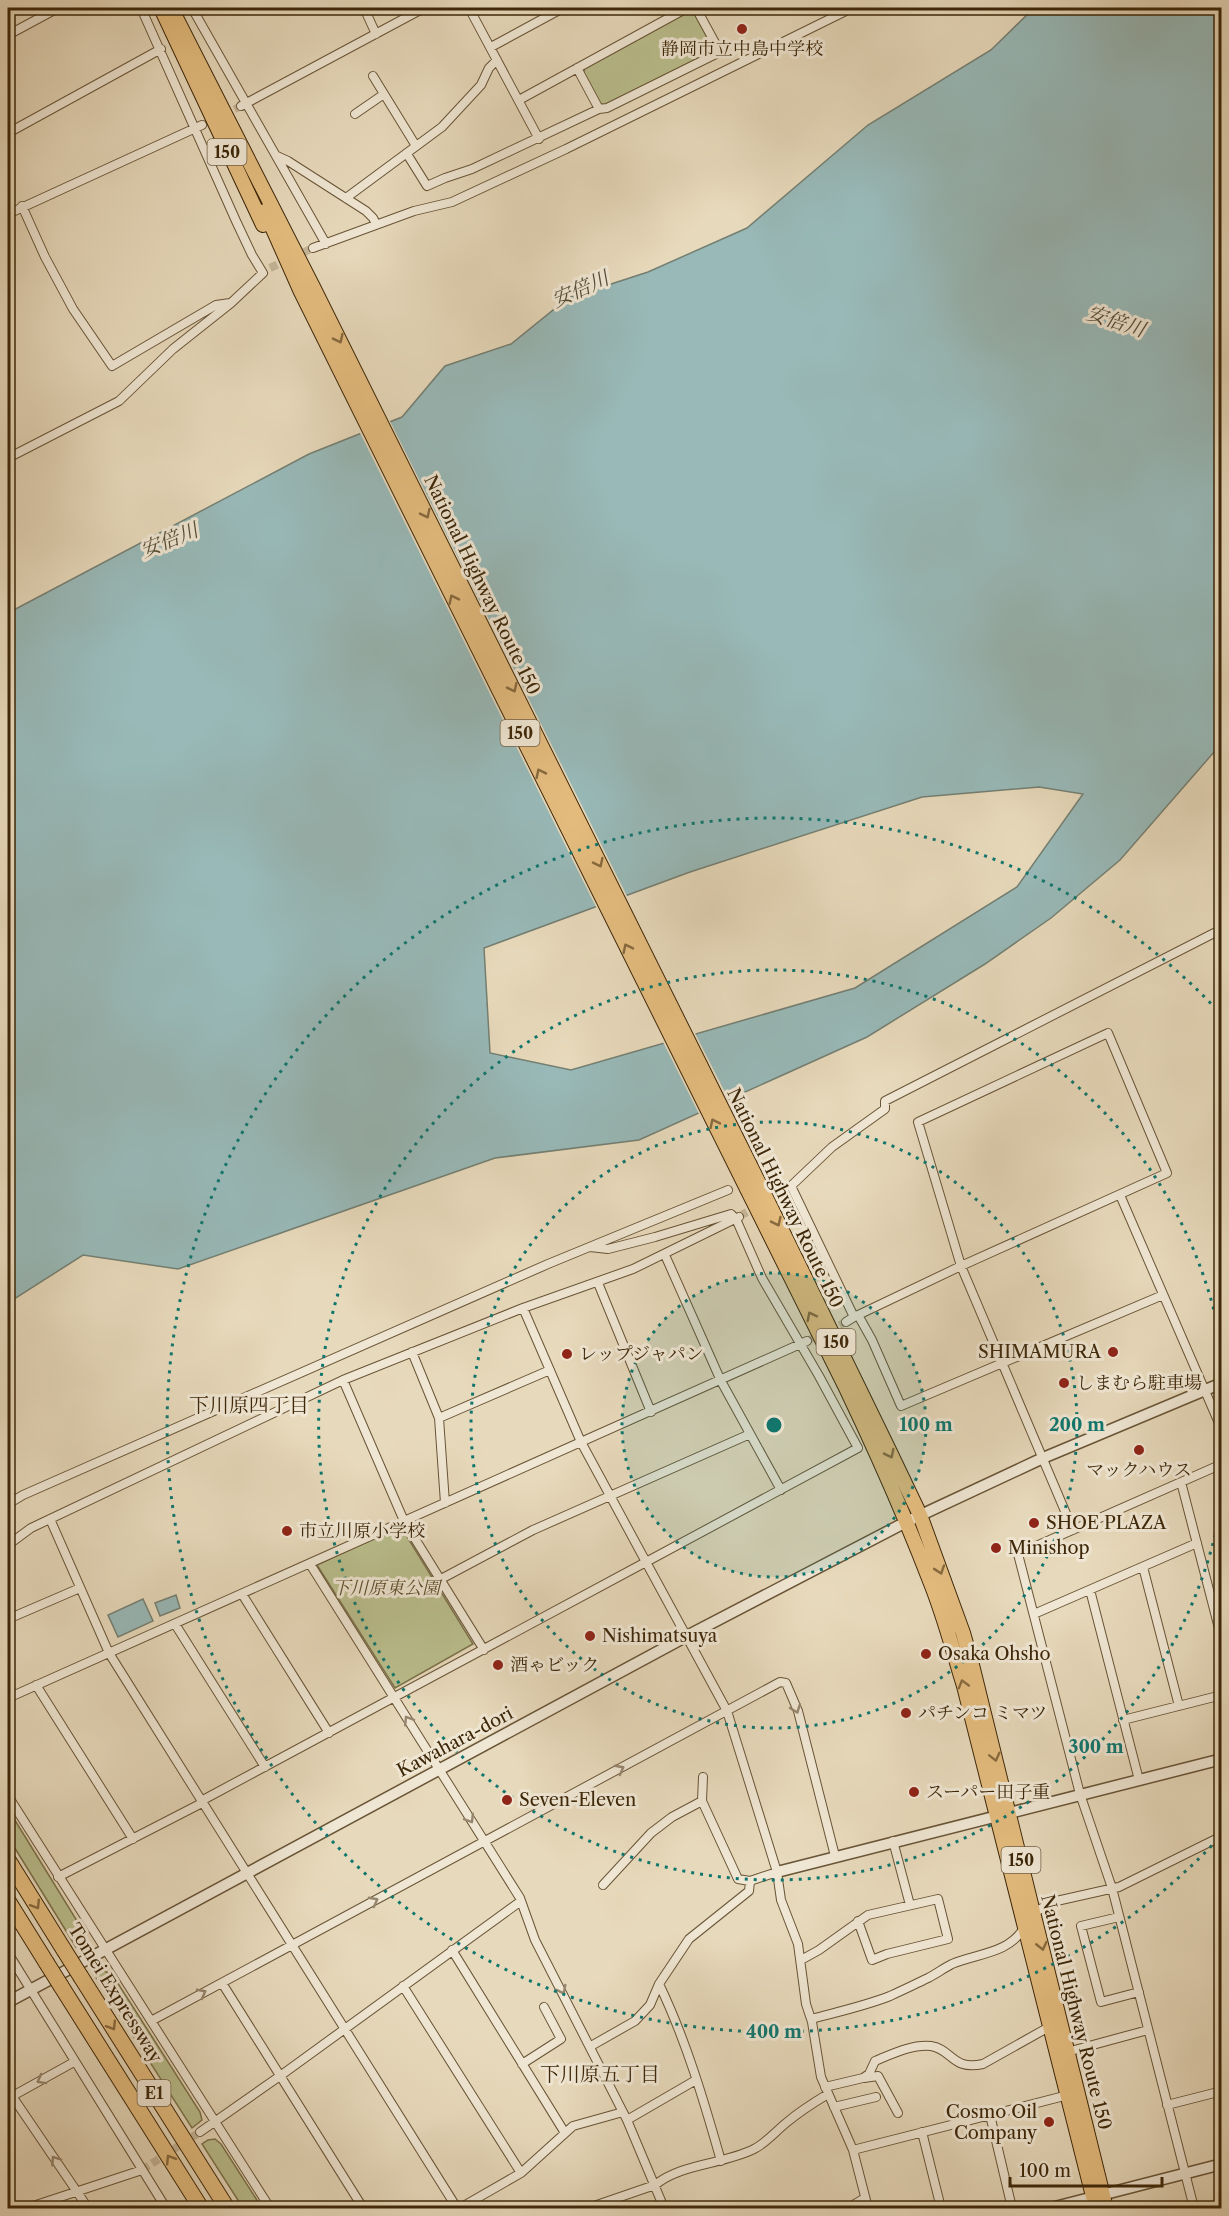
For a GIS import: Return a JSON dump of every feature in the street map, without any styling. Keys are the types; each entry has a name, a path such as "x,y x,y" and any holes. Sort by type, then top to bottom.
{"highway":[{"name":"150","path":"163,8 206,84"},
{"name":"National Highway Route 150","path":"163,8 247,193 275,248 307,289"},
{"name":"150","path":"171,8 206,84"},
{"name":"National Highway Route 150","path":"177,8 277,204 307,289"},
{"name":"National Highway Route 150","path":"206,84 746,1172 920,1515 963,1633 1024,1928 1049,2027 1099,2202"},
{"name":"National Highway Route 150","path":"746,1172 874,1447 943,1618 1034,1913 1099,2202"},
{"name":"Tomei Expressway","path":"8,1860 227,2208"},
{"name":"E1","path":"8,1900 201,2208"}],"street":[{"path":"8,35 57,8"},
{"path":"8,458 119,401 173,349 231,303 267,270 244,238 198,127 141,8"},
{"path":"192,8 244,104 326,244"},
{"path":"364,8 376,34"},
{"path":"244,104 424,8"},
{"path":"469,8 539,139"},
{"path":"491,47 562,8"},
{"path":"519,100 687,8"},
{"path":"407,154 427,186 472,169 599,109 607,108 720,52 696,8"},
{"path":"313,248 414,211 452,202 852,8"},
{"path":"8,134 160,49"},
{"path":"346,198 407,154 450,118 481,85 489,68 497,60"},
{"path":"577,68 599,109"},
{"path":"373,76 416,146"},
{"path":"355,114 384,94"},
{"path":"8,214 198,127"},
{"path":"276,156 288,161 346,198 373,218 376,224"},
{"path":"22,206 45,257 73,309 112,366 216,305 231,303"},
{"path":"781,1192 791,1186 832,1147 885,1109 885,1101 1221,929"},
{"path":"853,1318 961,1266 1167,1173 1108,1033 918,1122 961,1266 1073,1530"},
{"path":"791,1186 853,1318 872,1340 901,1406 1163,1295"},
{"path":"8,1504 22,1495 590,1247 728,1190"},
{"path":"1120,1195 1221,1430"},
{"path":"58,1877 202,1802 858,1448 804,1343 762,1278 738,1217 731,1214 655,1238 608,1249 590,1247"},
{"path":"8,1545 32,1528 50,1519 343,1380 523,1308 598,1283 665,1255 738,1217"},
{"path":"665,1255 721,1381 781,1490"},
{"path":"598,1283 651,1412"},
{"path":"523,1308 581,1442 727,1711 777,1872 781,1900 798,1944 806,2004 811,2019 817,2059 826,2090 853,2150 868,2208"},
{"path":"8,1698 804,1343"},
{"path":"412,1352 439,1418 446,1503"},
{"path":"439,1418 550,1370"},
{"path":"343,1380 404,1521 484,1650"},
{"name":"Kawahara-dori","path":"8,2002 687,1636 906,1522 1042,1458 1221,1383"},
{"path":"441,1579 533,1530 750,1434"},
{"path":"1194,2208 1112,1888 1080,1794 1018,1554 1221,1464"},
{"path":"1181,1482 1221,1640"},
{"path":"50,1519 109,1653 291,1946 458,2208 521,2173 573,2126 625,2116 696,2080"},
{"path":"1034,1614 1197,1543"},
{"path":"310,1564 521,1901 535,1940 625,2116 664,2208"},
{"path":"1143,1567 1179,1706"},
{"path":"8,1619 80,1588"},
{"path":"1090,1590 1139,1780"},
{"path":"242,1594 329,1733"},
{"path":"175,1624 265,1767"},
{"path":"150,2021 780,1682 786,1683 798,1711 835,1856"},
{"path":"36,1685 133,1839"},
{"path":"1123,1720 1221,1695"},
{"path":"702,1777 702,1801 736,1875 742,1880 750,1881 835,1856 1221,1759"},
{"path":"8,1796 270,2208"},
{"path":"603,1885 651,1833 672,1817 702,1801"},
{"path":"1034,1913 1052,1902 1112,1888 1134,1880 1221,1836"},
{"path":"893,1841 910,1905"},
{"path":"591,2046 635,2021 650,2005 659,1983 689,1939 749,1891 750,1881"},
{"path":"801,1960 819,1950 858,1921 868,1915 938,1899 948,1938 872,1960 858,1921"},
{"path":"200,2132 521,1901"},
{"path":"1119,1917 1081,1926 1101,2002 1139,1992"},
{"path":"811,2019 879,2000 927,1979 952,1964 999,1950 1018,1938 1024,1928"},
{"path":"452,1950 565,2133"},
{"path":"8,1953 166,2208"},
{"path":"222,1983 363,2208"},
{"path":"659,1983 673,2013 721,2161"},
{"path":"403,1986 521,2173"},
{"path":"522,2064 561,2039 544,2007"},
{"path":"863,2078 869,2074 875,2061 923,2046 933,2046 962,2065 983,2064 1049,2027"},
{"path":"1067,2052 1148,2030"},
{"path":"74,2062 10,2098 88,2208"},
{"path":"588,2208 655,2185 662,2179 694,2166 721,2161 757,2148 826,2090 863,2078 878,2076 898,2113"},
{"path":"1167,2105 1221,2091"},
{"path":"853,2150 1068,2096"},
{"path":"834,2107 876,2097"},
{"path":"990,2115 1012,2208"},
{"path":"922,2132 941,2208"},
{"path":"1051,2208 1099,2202 1185,2173 1221,2164"},
{"path":"27,2208 141,2170"},
{"path":"848,2208 865,2198"}],"green space":[{"path":"688,12 694,13 713,48 711,52 605,105 600,104 583,74 585,68"},
{"name":"下川原東公園","path":"397,1528 403,1530 473,1644 395,1688 317,1565"},
{"path":"8,1809 82,1929 83,1939 76,1947 8,1837"},
{"path":"101,1970 112,1974 200,2112 202,2120 192,2128 93,1973"},
{"path":"215,2139 221,2144 262,2208 243,2208 202,2144"}],"water":[{"name":"安倍川","path":"1034,8 1221,8 1221,744 1120,860 1051,918 985,964 867,1037 639,1140 495,1158 178,1269 83,1255 8,1303 8,613 309,454 402,417 445,366 511,344 568,298 648,272 747,228 868,125 991,50","holes":["1039,787 1083,794 1017,887 855,988 571,1070 490,1053 484,948 690,872 922,797"]},
{"path":"176,1595 180,1608 160,1616 155,1603"},
{"path":"143,1599 153,1621 118,1637 108,1615"}],"pier":[{"path":"389,419 628,898 597,909 359,431"},
{"path":"694,1031 730,1102 700,1116 662,1040"}],"waterway":[{"path":"1211,2208 1222,2206"}],"tunnel":[{"path":"202,125 241,106"},
{"path":"270,268 313,248"},
{"path":"740,1216 781,1192"},
{"path":"807,1341 846,1322"},
{"path":"142,2170 200,2132"}],"place":[{"name":"静岡市立中島中学校","path":"742,29"},
{"name":"SHIMAMURA","path":"1113,1352"},
{"name":"レップジャパン","path":"567,1354"},
{"name":"しまむら駐車場","path":"1064,1383"},
{"name":"マックハウス","path":"1139,1450"},
{"name":"SHOE PLAZA","path":"1034,1523"},
{"name":"市立川原小学校","path":"287,1531"},
{"name":"Minishop","path":"996,1548"},
{"name":"Nishimatsuya","path":"590,1636"},
{"name":"Osaka Ohsho","path":"926,1654"},
{"name":"酒ゃビック","path":"498,1665"},
{"name":"パチンコ ミマツ","path":"906,1713"},
{"name":"スーパー田子重","path":"914,1792"},
{"name":"Seven-Eleven","path":"507,1800"},
{"name":"Cosmo Oil Company","path":"1049,2122"}],"district":[{"name":"下川原四丁目","path":"249,1405"},
{"name":"下川原五丁目","path":"600,2074"}]}
